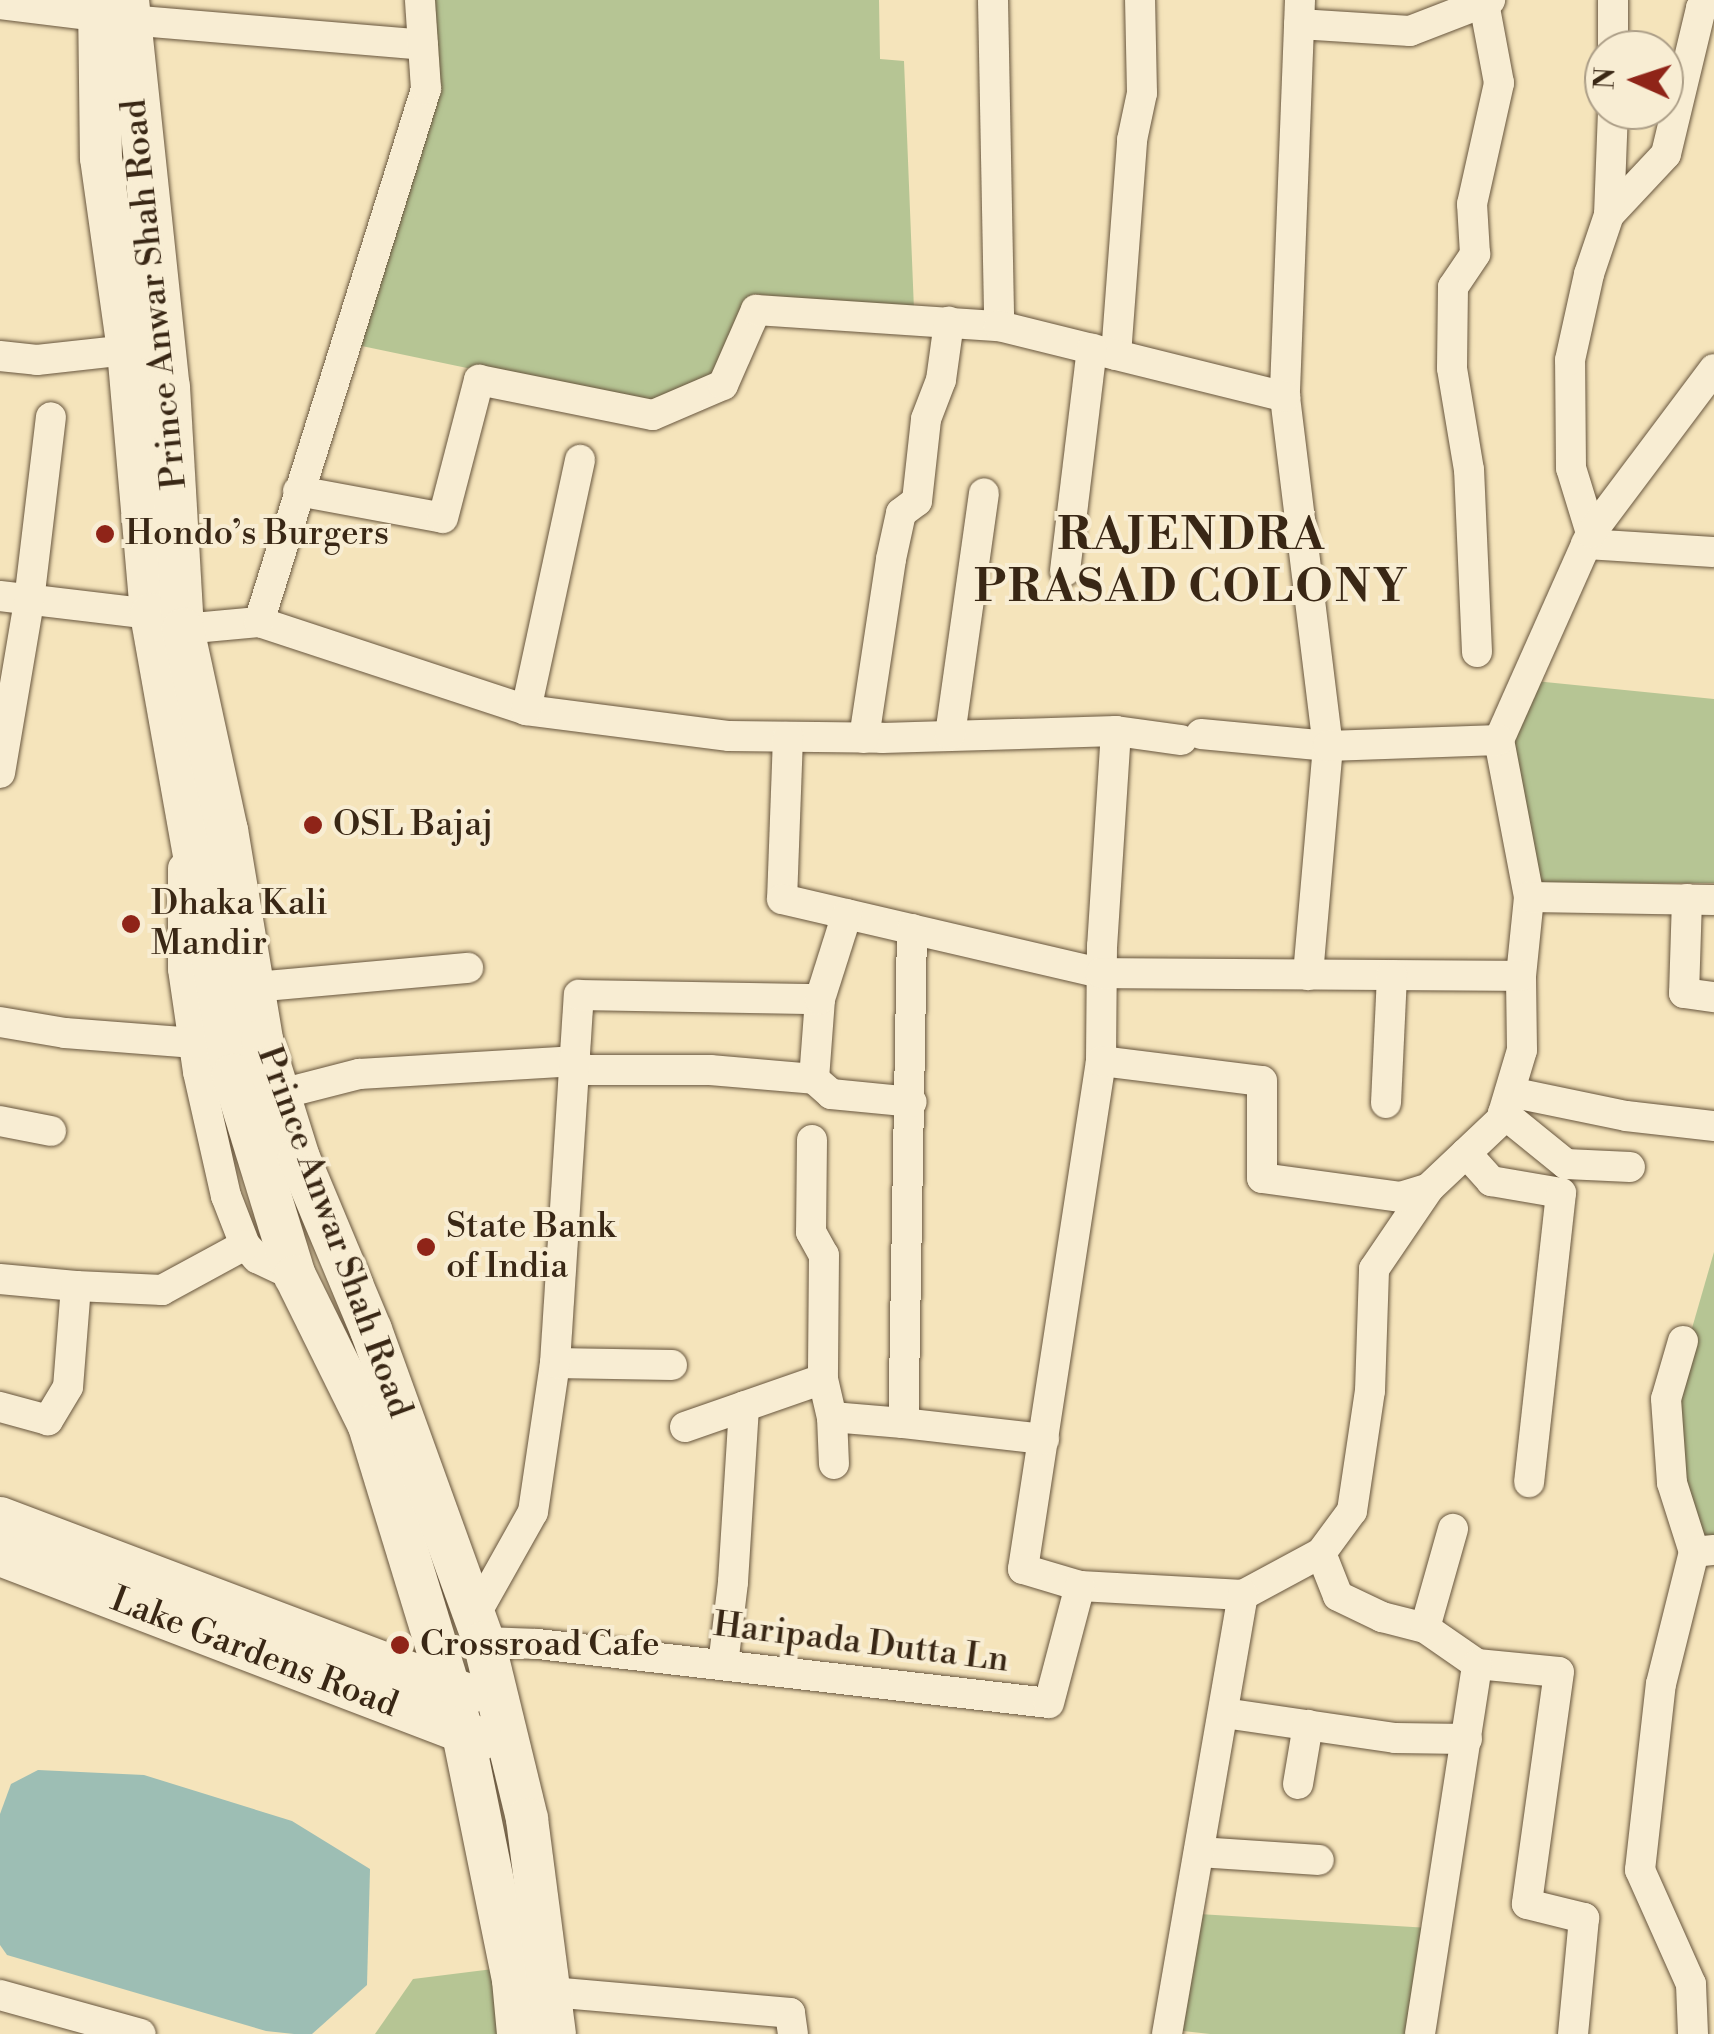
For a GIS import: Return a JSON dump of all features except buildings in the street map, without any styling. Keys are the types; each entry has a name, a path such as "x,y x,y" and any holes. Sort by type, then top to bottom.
{"main road":[{"name":"Prince Anwar Shah Road","path":"113,9 100,158 167,622 188,806 232,1075 295,1276 369,1426 463,1734 513,1980 518,2034"},
{"name":"Prince Anwar Shah Road","path":"113,9 169,387 167,622 227,830 276,1094 371,1330 479,1629 500,1704 527,1820 555,2034"},
{"name":"Lake Gardens Road","path":"0,1518 500,1704"},
{"name":"Lake Gardens Road","path":"0,1555 463,1734 510,1747"}],"street":[{"path":"259,622 426,89 420,0"},
{"path":"992,0 1000,326"},
{"path":"1066,570 1104,352 1132,140 1142,94 1140,0"},
{"path":"1612,0 1613,30"},
{"path":"1308,975 1328,746 1285,397 1299,12 1410,31 1487,2 1499,83 1472,204 1474,254 1453,287 1452,368 1469,470 1477,652"},
{"path":"1608,215 1666,154 1701,8 1714,2"},
{"path":"0,4 113,9 423,45"},
{"path":"1589,538 1571,468 1570,360 1589,274 1608,215 1612,130"},
{"path":"298,492 444,518 479,380 652,415 722,385 756,310 1000,326 1285,397"},
{"path":"864,738 891,558 901,512 916,502 926,419 941,380 949,322"},
{"path":"0,356 37,360 128,350"},
{"path":"1116,731 1101,973 1101,1061 1023,1569 1080,1586 1242,1594 1321,1553 1352,1511 1370,1391 1374,1269 1429,1188 1466,1153 1507,1102 1522,1050 1521,976 1529,897 1499,740 1589,538 1714,370"},
{"path":"0,772 14,599 51,417"},
{"path":"526,710 580,460"},
{"path":"950,735 984,493"},
{"path":"1589,538 1714,552"},
{"path":"14,599 167,622 259,622 526,710 729,736 864,738 1116,731 1328,746 1499,740"},
{"path":"788,737 782,898 1101,973 1521,976"},
{"path":"188,806 183,950 195,1043 226,1196 236,1234 245,1245 257,1258 295,1276"},
{"path":"1529,897 1700,900 1684,994 1714,997"},
{"path":"814,1078 820,998 847,914"},
{"path":"902,1423 912,1102 912,929"},
{"path":"254,987 468,968"},
{"path":"1386,1103 1392,975"},
{"path":"479,1629 532,1512 555,1362 579,995 820,998"},
{"path":"0,1022 65,1033 195,1043"},
{"path":"1101,1061 1262,1080 1262,1178 1400,1197 1429,1188"},
{"path":"276,1094 359,1074 576,1066 814,1078 831,1094 912,1102"},
{"path":"1507,1102 1714,1126"},
{"path":"1507,1102 1566,1164 1630,1168"},
{"path":"0,1121 50,1131"},
{"path":"812,1140 811,1232 824,1254 822,1379 832,1417 834,1464"},
{"path":"1466,1153 1491,1180 1561,1193 1529,1482"},
{"path":"0,1279 162,1290 245,1245"},
{"path":"0,1407 48,1420 68,1386 76,1286"},
{"path":"1683,1341 1666,1399 1672,1484 1704,1551 1661,1684 1640,1870 1691,1984 1693,2034"},
{"path":"555,1362 672,1365"},
{"path":"686,1426 822,1379"},
{"path":"722,1665 733,1582 744,1406"},
{"path":"832,1417 1044,1438"},
{"path":"1424,1628 1453,1530"},
{"path":"1321,1553 1338,1596 1382,1616 1424,1628 1478,1664 1559,1672 1527,1904 1584,1918 1573,2034"},
{"name":"Haripada Dutta Ln","path":"479,1629 722,1665 1049,1703 1080,1586"},
{"path":"1167,2034 1242,1594"},
{"path":"1420,2034 1478,1664"},
{"path":"1224,1713 1395,1738 1467,1740"},
{"path":"1298,1784 1308,1726"},
{"path":"1200,1852 1319,1860"},
{"path":"552,1992 790,2012 793,2034"},
{"path":"0,1995 140,2034"}],"green space":[{"path":"431,0 879,0 880,59 904,61 914,310 754,294 716,375 645,405 357,345"},
{"path":"1535,681 1714,699 1714,883 1535,883 1506,738"},
{"path":"1714,1252 1714,1538 1695,1541 1671,1401"},
{"path":"1199,1914 1429,1928 1411,2034 1210,2034 1174,2030"},
{"path":"493,1969 503,2034 375,2034 413,1979"}],"water":[{"path":"38,1770 144,1775 292,1821 370,1869 367,1985 312,2034 294,2034 266,2031 7,1955 0,1945 0,1814 11,1784"}],"place":[{"name":"Hondo’s Burgers","path":"105,534"},
{"name":"OSL Bajaj","path":"313,825"},
{"name":"Dhaka Kali Mandir","path":"131,924"},
{"name":"State Bank of India","path":"426,1247"},
{"name":"Crossroad Cafe","path":"400,1645"}],"district":[{"name":"RAJENDRA PRASAD COLONY","path":"1192,562"}]}
